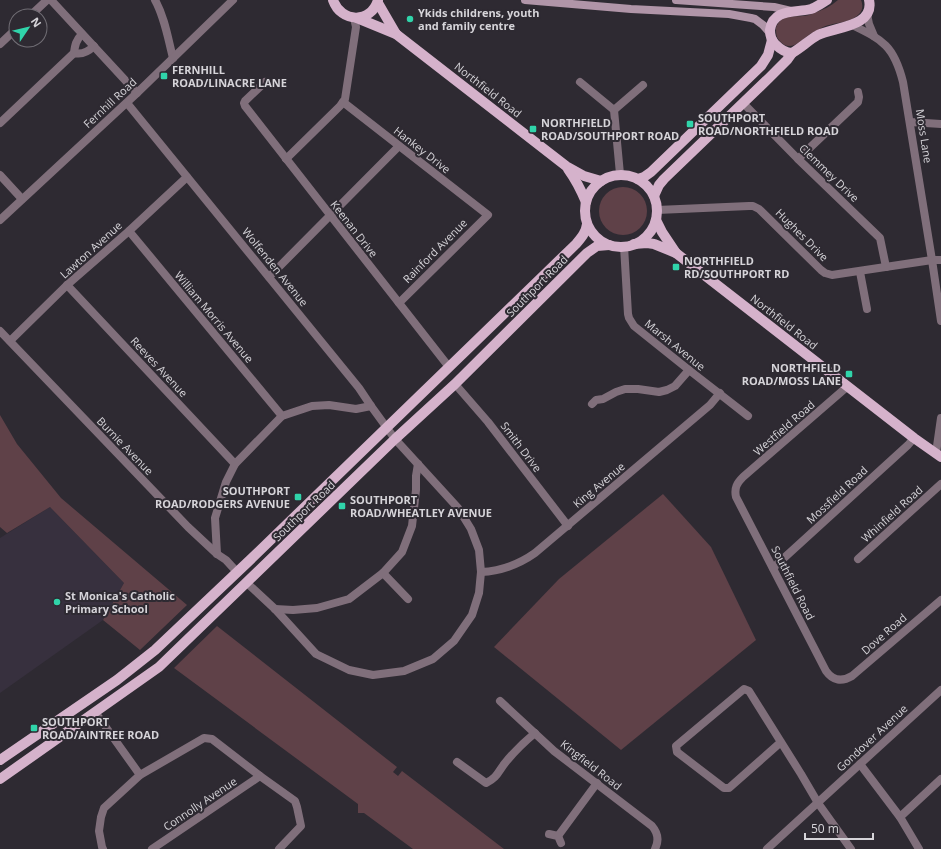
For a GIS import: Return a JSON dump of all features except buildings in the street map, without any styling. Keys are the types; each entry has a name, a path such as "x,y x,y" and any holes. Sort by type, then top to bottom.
{"main road":[{"name":"Northfield Road","path":"333,0 339,11 345,15 396,34 566,166 584,176 601,181"},
{"path":"638,179 651,172 761,66 768,55 772,24 778,17 786,12 811,9 827,0"},
{"name":"Northfield Road","path":"378,1 396,34"},
{"path":"356,18 370,14 378,1"},
{"path":"654,196 659,185 664,179 787,60 792,53 818,35 832,29 852,25 862,20 871,5"},
{"path":"771,37 776,45 784,51 792,53"},
{"name":"Northfield Road","path":"566,166 575,178 586,202"},
{"path":"620,174 633,176 647,186 654,196 656,203 656,215 652,228 642,240 634,244 615,246 609,245 602,241 591,231 587,224 585,209 589,194 594,186 613,175 620,174"},
{"name":"Northfield Road","path":"656,215 662,232 676,253"},
{"name":"Southport Road","path":"0,760 117,680 155,650 576,244 584,235 587,224"},
{"name":"Northfield Road","path":"634,244 654,244 676,253 938,455"},
{"name":"Southport Road","path":"0,779 159,667 395,439 455,384 587,253 597,246 609,245"}],"street":[{"path":"38,8 47,0"},
{"path":"51,0 138,94"},
{"path":"155,0 161,12 173,58"},
{"name":"Fernhill Road","path":"0,220 127,102 138,94 233,0"},
{"path":"524,0 631,9 735,15 755,20 763,25 771,37"},
{"path":"676,0 774,7 792,11"},
{"path":"871,5 869,24 874,36"},
{"path":"286,159 343,102 346,96 356,18"},
{"name":"Moss Lane","path":"852,25 874,36 887,46 897,62 903,82 937,260 941,321"},
{"path":"0,123 74,53 75,44 79,36 82,34"},
{"path":"0,44 8,36"},
{"path":"74,53 78,54 87,52 94,46"},
{"name":"Keenan Drive","path":"264,82 247,99 244,103 245,106 449,367"},
{"path":"580,82 614,110 620,174"},
{"path":"614,110 643,85"},
{"path":"798,159 858,102 858,92"},
{"name":"Wolfenden Avenue","path":"127,102 359,388 386,428 458,508 471,528 479,550 481,572 480,593 472,615 454,641 433,659 404,670 373,675 348,670 316,654 274,609 247,583"},
{"name":"Hankey Drive","path":"343,102 488,215"},
{"name":"Clemmey Drive","path":"743,103 798,159 880,238 886,267"},
{"path":"910,122 941,124"},
{"path":"269,277 399,146"},
{"path":"0,175 22,199"},
{"name":"Lawton Avenue","path":"10,341 68,286 129,232 187,176"},
{"name":"Hughes Drive","path":"656,215 753,206 759,209 825,273 832,275 937,260"},
{"name":"Rainford Avenue","path":"399,303 488,215"},
{"name":"William Morris Avenue","path":"129,232 282,416"},
{"name":"Marsh Avenue","path":"624,246 629,318 638,329 748,416"},
{"path":"860,272 867,309"},
{"name":"Reeves Avenue","path":"68,286 235,464"},
{"name":"Burnie Avenue","path":"0,331 188,527 217,554 226,560 237,572"},
{"path":"592,404 596,400 603,399 616,392 625,390 638,389 659,392 671,389 689,370"},
{"name":"Smith Drive","path":"455,384 488,422 568,526"},
{"name":"Westfield Road","path":"736,488 737,484 743,477 848,386"},
{"name":"King Avenue","path":"481,572 497,571 521,562 535,553 710,405 720,394"},
{"path":"217,554 215,518 226,482 235,464 282,416 312,406 329,405 356,409 371,406"},
{"path":"938,455 941,418"},
{"name":"Mossfield Road","path":"773,568 914,438"},
{"path":"274,609 293,610 317,608 349,599 383,573 402,552 412,526 418,464"},
{"name":"Whinfield Road","path":"858,559 941,484"},
{"name":"Southfield Road","path":"736,488 736,497 826,671 832,678 839,680"},
{"path":"383,573 408,599"},
{"name":"Dove Road","path":"839,680 852,676 941,600"},
{"path":"781,742 730,788 724,788 678,752 676,746 744,689 749,691 781,742 801,774 818,803 851,849"},
{"name":"Gondover Avenue","path":"767,849 941,690"},
{"name":"Kingfield Road","path":"500,701 554,751 654,828 657,836 657,845 655,849"},
{"path":"95,712 140,775"},
{"path":"457,762 486,783 493,780 504,764 522,744 535,733"},
{"path":"103,849 99,831 104,808 140,775 204,738 212,739 295,801 301,826 279,849"},
{"path":"860,764 900,817 918,849"},
{"name":"Connolly Avenue","path":"152,849 260,776"},
{"path":"900,817 941,780"},
{"path":"556,838 597,783"}],"shaded area":[{"path":"838,0 861,0 862,9 859,14 851,20 821,28 792,46 785,45 778,39 776,35 776,28 783,19 810,15 827,8"},
{"path":"618,187 628,187 640,194 647,206 647,216 640,228 628,235 618,235 610,231 603,224 599,216 599,206 603,198 610,191"},
{"path":"0,415 17,444 61,498 187,605 140,650 103,620 124,583 50,507 7,533 0,527"},
{"path":"663,494 711,547 756,640 621,750 494,647 559,579"},
{"name":"St Monica's Catholic Primary School","path":"50,507 124,583 103,620 0,693 0,538"},
{"path":"217,626 397,767 393,772 398,776 402,771 504,849 413,849 364,813 358,813 358,804 174,668"}],"place":[{"name":"Ykids childrens, youth and family centre","path":"410,19"},
{"name":"FERNHILL ROAD/LINACRE LANE","path":"164,76"},
{"name":"SOUTHPORT ROAD/NORTHFIELD ROAD","path":"690,124"},
{"name":"NORTHFIELD ROAD/SOUTHPORT ROAD","path":"533,129"},
{"name":"NORTHFIELD RD/SOUTHPORT RD","path":"676,267"},
{"name":"NORTHFIELD ROAD/MOSS LANE","path":"849,374"},
{"name":"SOUTHPORT ROAD/RODGERS AVENUE","path":"298,497"},
{"name":"SOUTHPORT ROAD/WHEATLEY AVENUE","path":"342,506"},
{"name":"St Monica's Catholic Primary School","path":"57,602"},
{"name":"SOUTHPORT ROAD/AINTREE ROAD","path":"34,728"}]}
